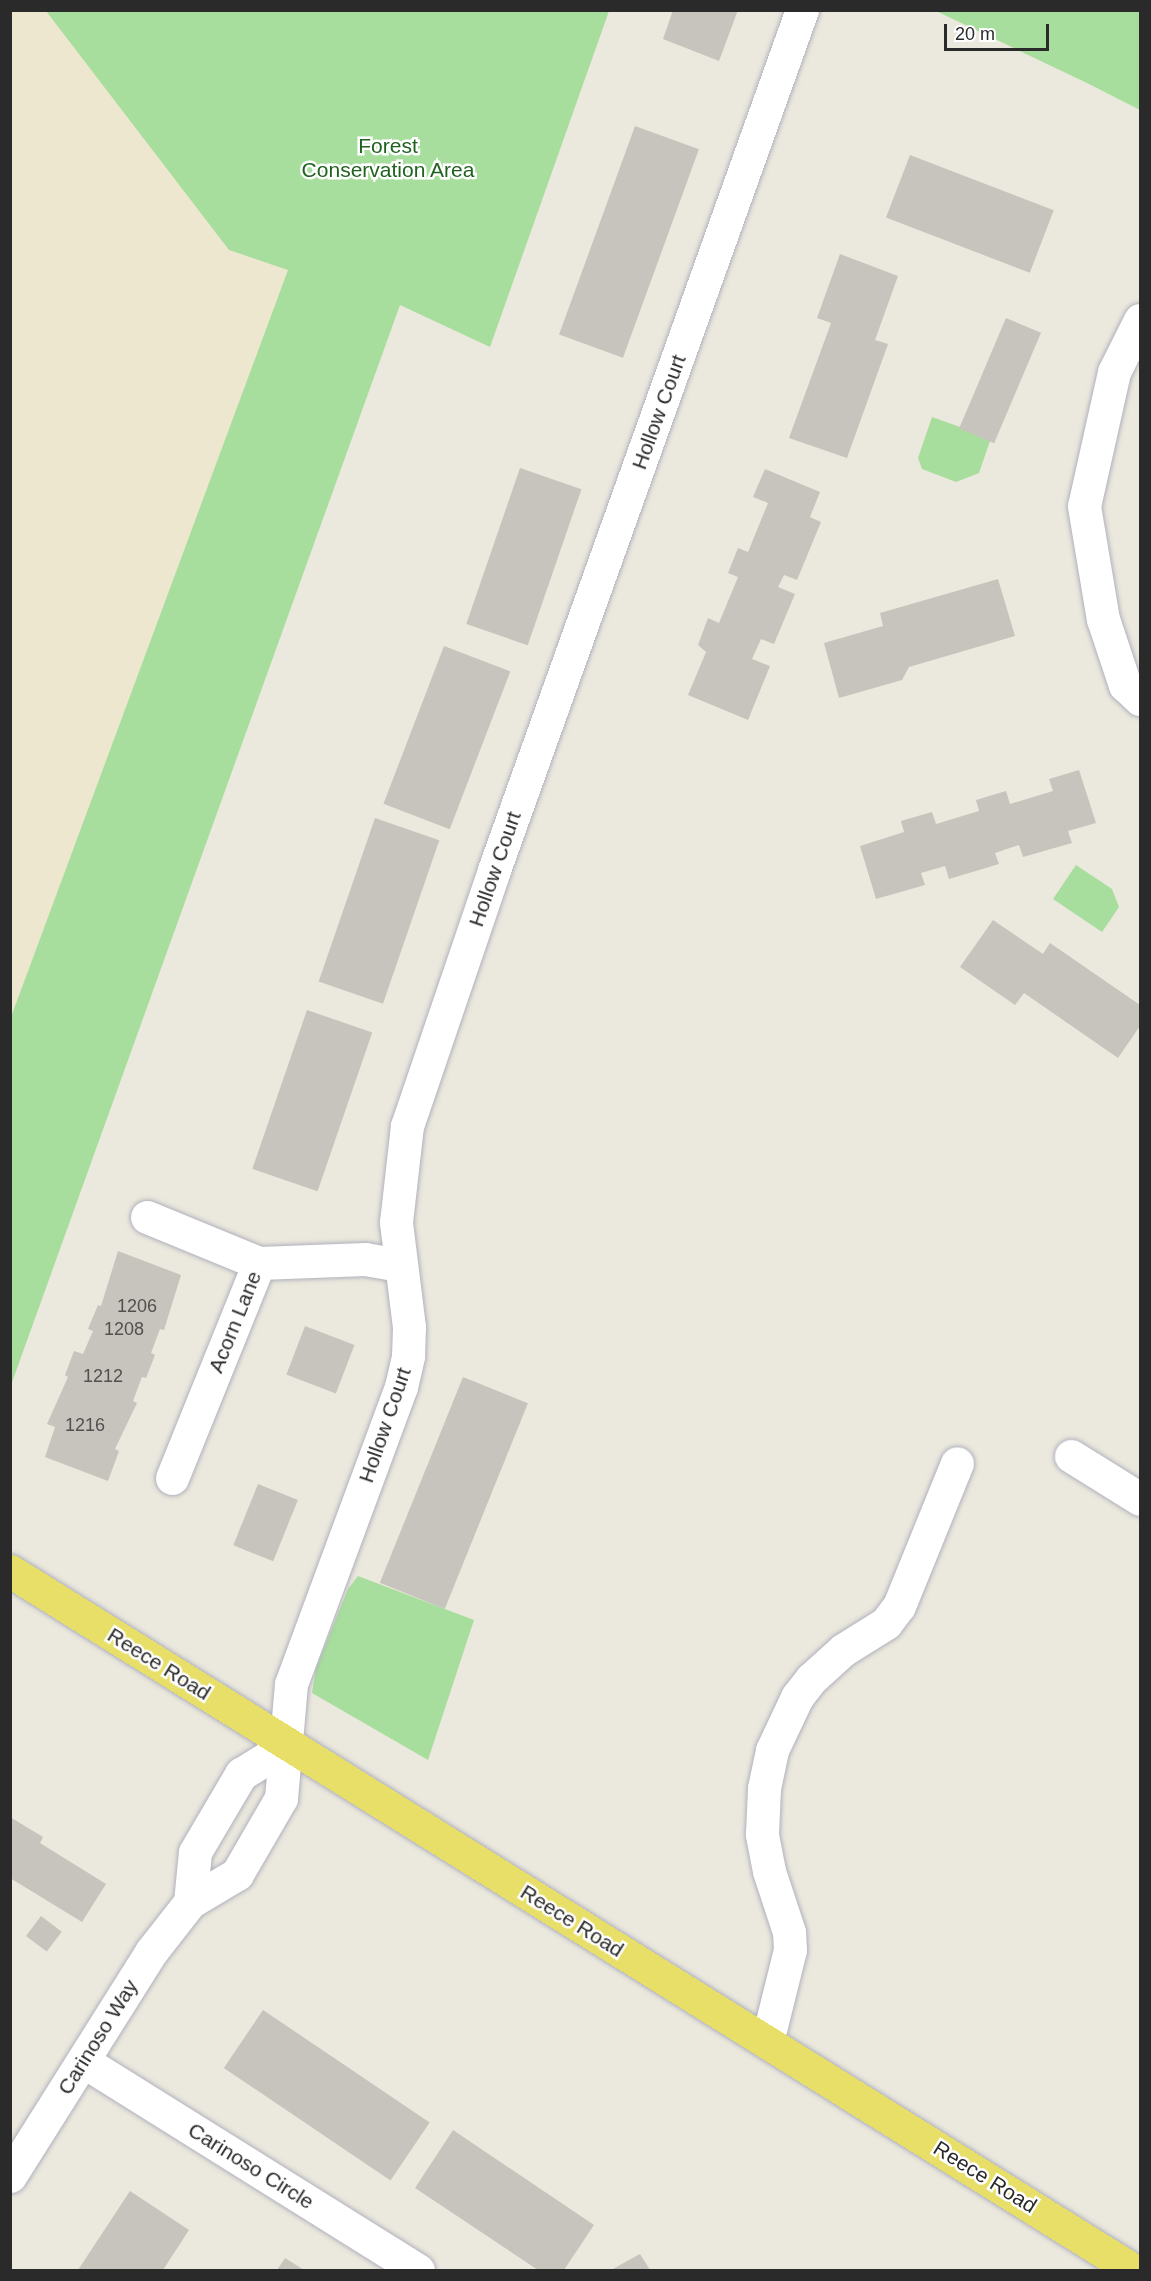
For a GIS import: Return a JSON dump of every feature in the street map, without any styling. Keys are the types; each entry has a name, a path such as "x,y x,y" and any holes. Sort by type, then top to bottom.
{"main road":[{"name":"Reece Road","path":"10,1571 1133,2271"}],"street":[{"name":"Hollow Court","path":"288,1745 291,1684 401,1387 409,1327 399,1265 397,1195 407,1126 494,870 802,10"},
{"path":"1140,320 1113,372 1084,506 1103,619 1125,685 1140,699"},
{"path":"147,1217 259,1263"},
{"name":"Acorn Lane","path":"172,1478 259,1263 365,1259 399,1265"},
{"path":"1071,1456 1140,1499"},
{"path":"767,2042 790,1950 789,1932 769,1871 762,1834 764,1788 772,1750 797,1697 811,1679 843,1650 886,1623 899,1606 957,1463"},
{"path":"190,1902 195,1852 241,1774 288,1745"},
{"name":"Carinoso Way","path":"10,2176 151,1952 190,1902 237,1874 281,1798 288,1745"},
{"name":"Carinoso Circle","path":"83,2061 418,2271"}],"shaded area":[{"path":"11,11 505,11 11,1385"}],"green space":[{"name":"Forest Conservation Area","path":"46,11 609,11 490,347 400,305 11,1385 11,1017 288,270 229,250"},
{"path":"936,11 1140,11 1140,110 1087,83"},
{"path":"932,417 991,438 979,473 956,482 922,469 918,458"},
{"path":"1076,865 1112,889 1119,907 1102,932 1053,899"},
{"path":"358,1576 474,1620 428,1760 312,1693 316,1668 348,1589"}],"building":[{"path":"673,10 738,10 719,61 663,39"},
{"path":"635,126 699,149 623,358 559,335"},
{"path":"910,155 1054,210 1030,273 886,218"},
{"path":"840,254 898,276 875,340 888,344 847,458 789,438 831,323 817,318"},
{"path":"1006,318 1041,333 994,443 959,428"},
{"path":"520,468 581,489 528,645 466,624"},
{"path":"765,469 820,492 810,517 821,522 797,580 784,575 778,587 795,594 774,644 761,639 752,659 770,666 748,720 688,695 706,652 698,645 708,618 719,623 738,577 728,573 738,548 748,552 768,503 753,497"},
{"path":"998,579 1015,636 909,667 902,680 839,698 824,643 883,626 880,613"},
{"path":"444,646 510,671 450,829 383,804"},
{"path":"1079,770 1096,823 1068,831 1072,843 1023,857 1019,845 995,853 999,864 949,879 945,866 921,873 925,885 876,899 860,846 904,832 901,821 932,812 936,824 979,811 976,800 1006,791 1010,804 1053,791 1049,779"},
{"path":"375,818 439,840 383,1004 319,982"},
{"path":"993,920 1043,954 1050,943 1140,1005 1140,1026 1118,1058 1024,993 1015,1005 960,967"},
{"path":"307,1010 372,1032 318,1191 252,1169"},
{"path":"118,1251 181,1275 164,1330 160,1329 151,1353 155,1355 146,1378 142,1377 133,1401 137,1403 115,1449 119,1451 108,1481 45,1457 55,1427 47,1424 68,1377 65,1375 74,1351 83,1354 93,1331 88,1329 98,1305 101,1306"},
{"path":"305,1326 354,1345 336,1394 286,1375"},
{"path":"463,1377 528,1403 445,1609 380,1583"},
{"path":"258,1484 298,1500 273,1561 233,1545"},
{"path":"10,1817 43,1837 40,1843 106,1884 82,1922 10,1878"},
{"path":"41,1916 62,1932 47,1952 26,1936"},
{"path":"263,2010 430,2122 390,2180 224,2068"},
{"path":"453,2130 594,2225 564,2270 538,2270 415,2188"},
{"path":"130,2191 189,2230 163,2270 78,2270"},
{"path":"640,2254 650,2270 611,2270"},
{"path":"285,2258 304,2270 277,2270"}]}
